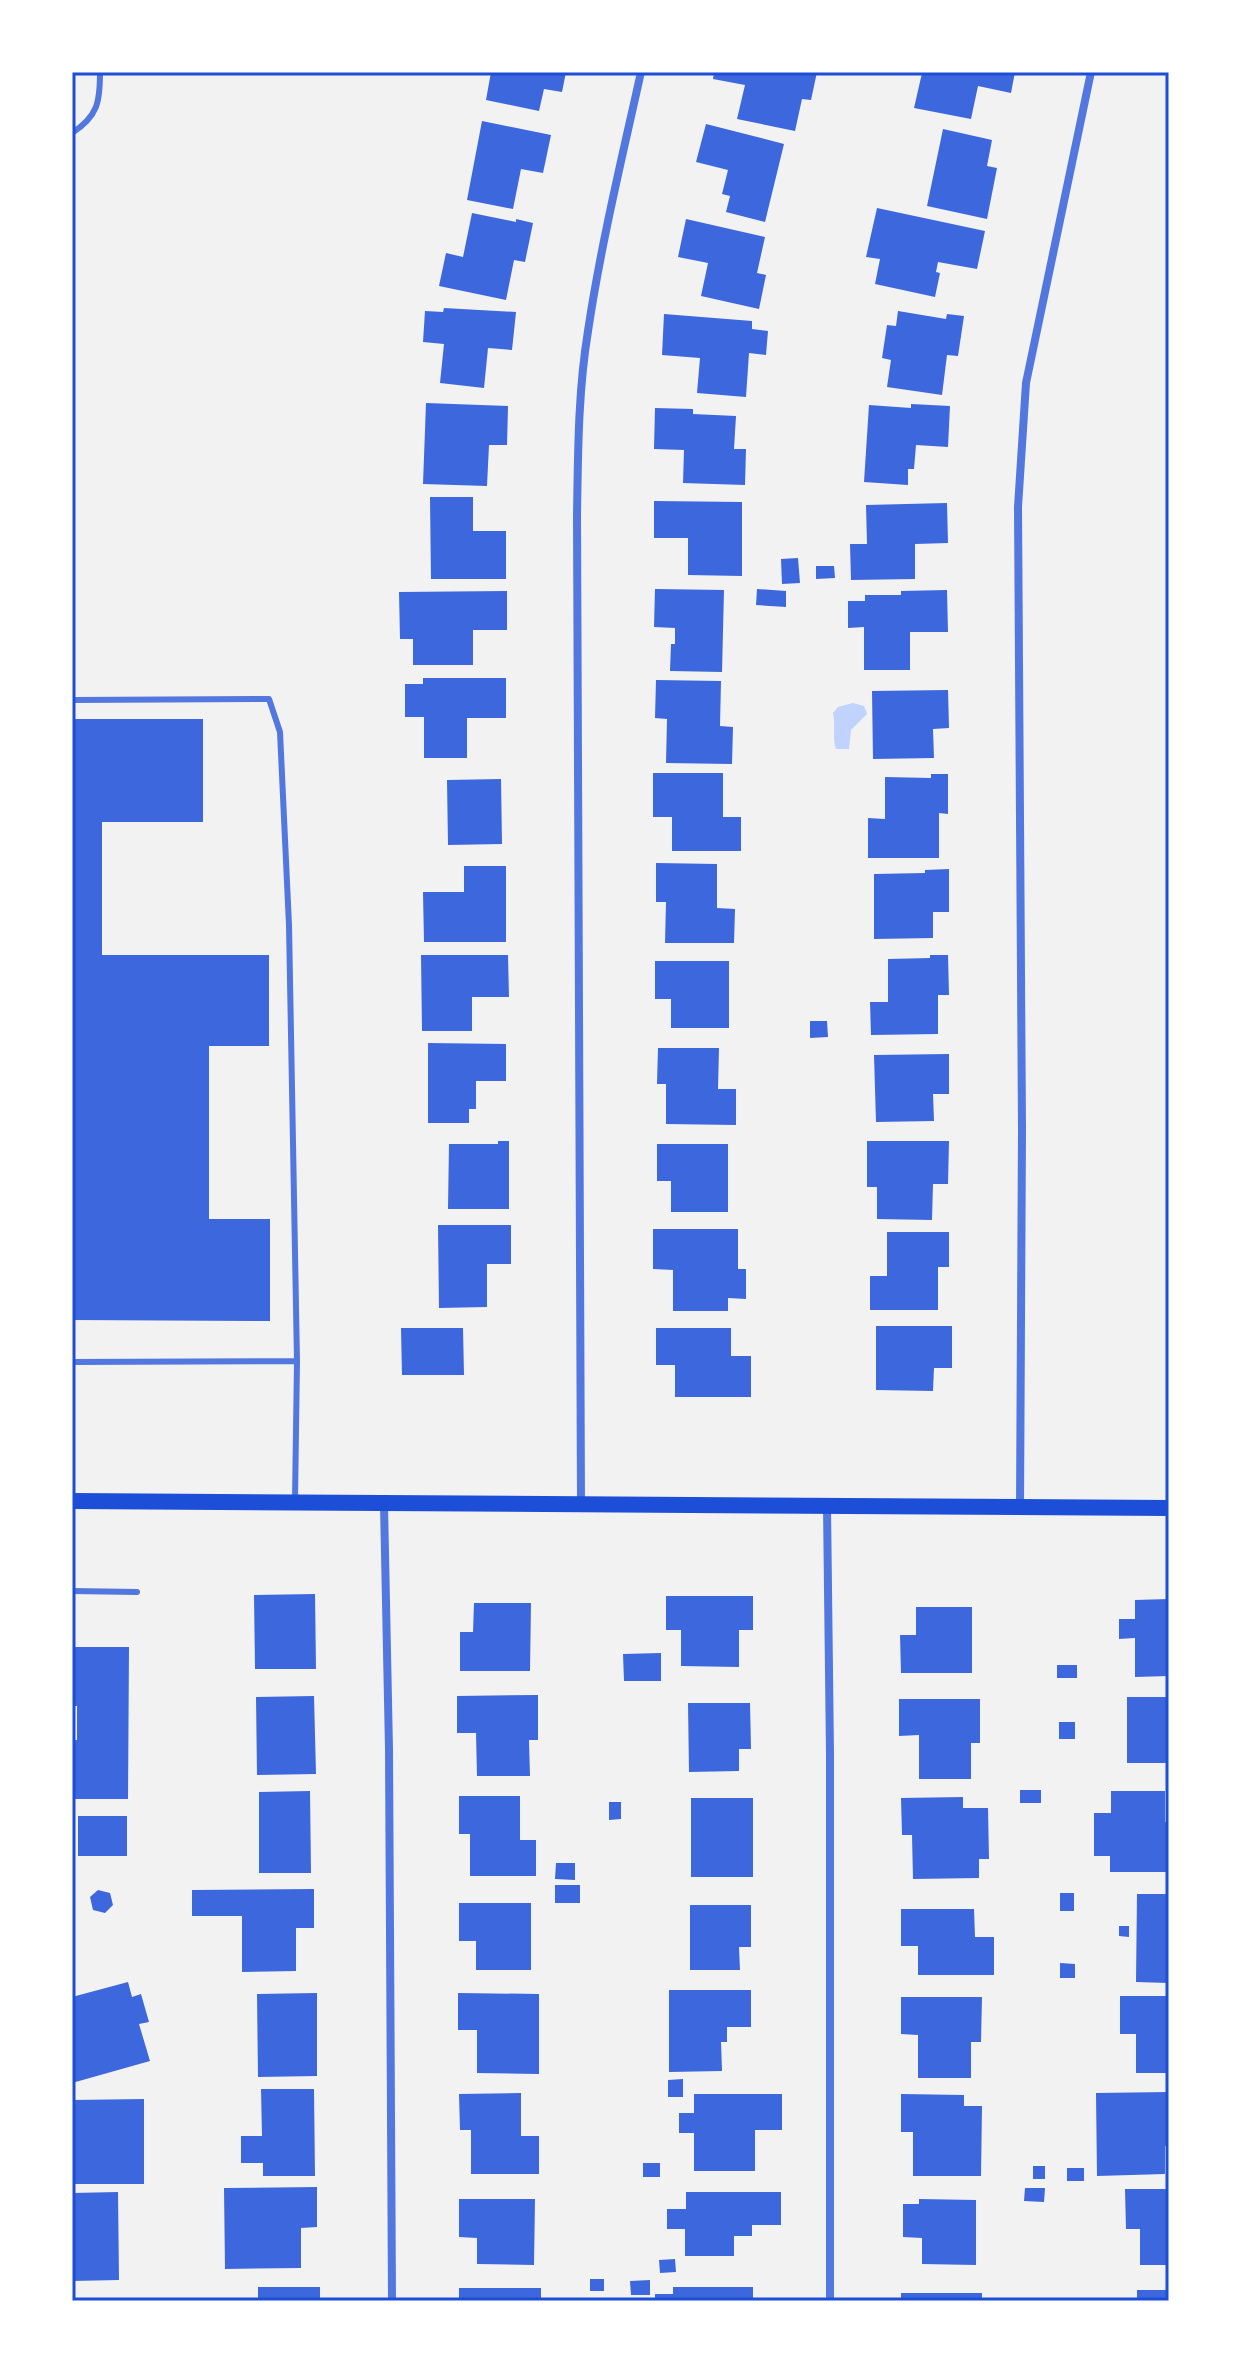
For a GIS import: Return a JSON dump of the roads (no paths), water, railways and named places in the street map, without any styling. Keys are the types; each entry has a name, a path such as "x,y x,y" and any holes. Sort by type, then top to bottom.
{"main road":[{"path":"72,1501 1169,1508"}],"street":[{"path":"581,1505 577,531 580,411 587,334 601,252 641,72"},
{"path":"1020,1508 1020,445 1026,383 1039,311 1091,72"},
{"path":"384,1503 390,1765 392,2301"},
{"path":"827,1506 830,2301"}],"lane":[{"path":"72,133 85,125 100,102 100,72"},
{"path":"72,700 269,699 280,732 289,925 297,1361 295,1502"},
{"path":"72,1362 297,1361"},
{"path":"72,1591 137,1592"}],"water":[{"path":"853,703 864,706 867,714 851,730 849,749 836,749 833,713 838,707"}]}
